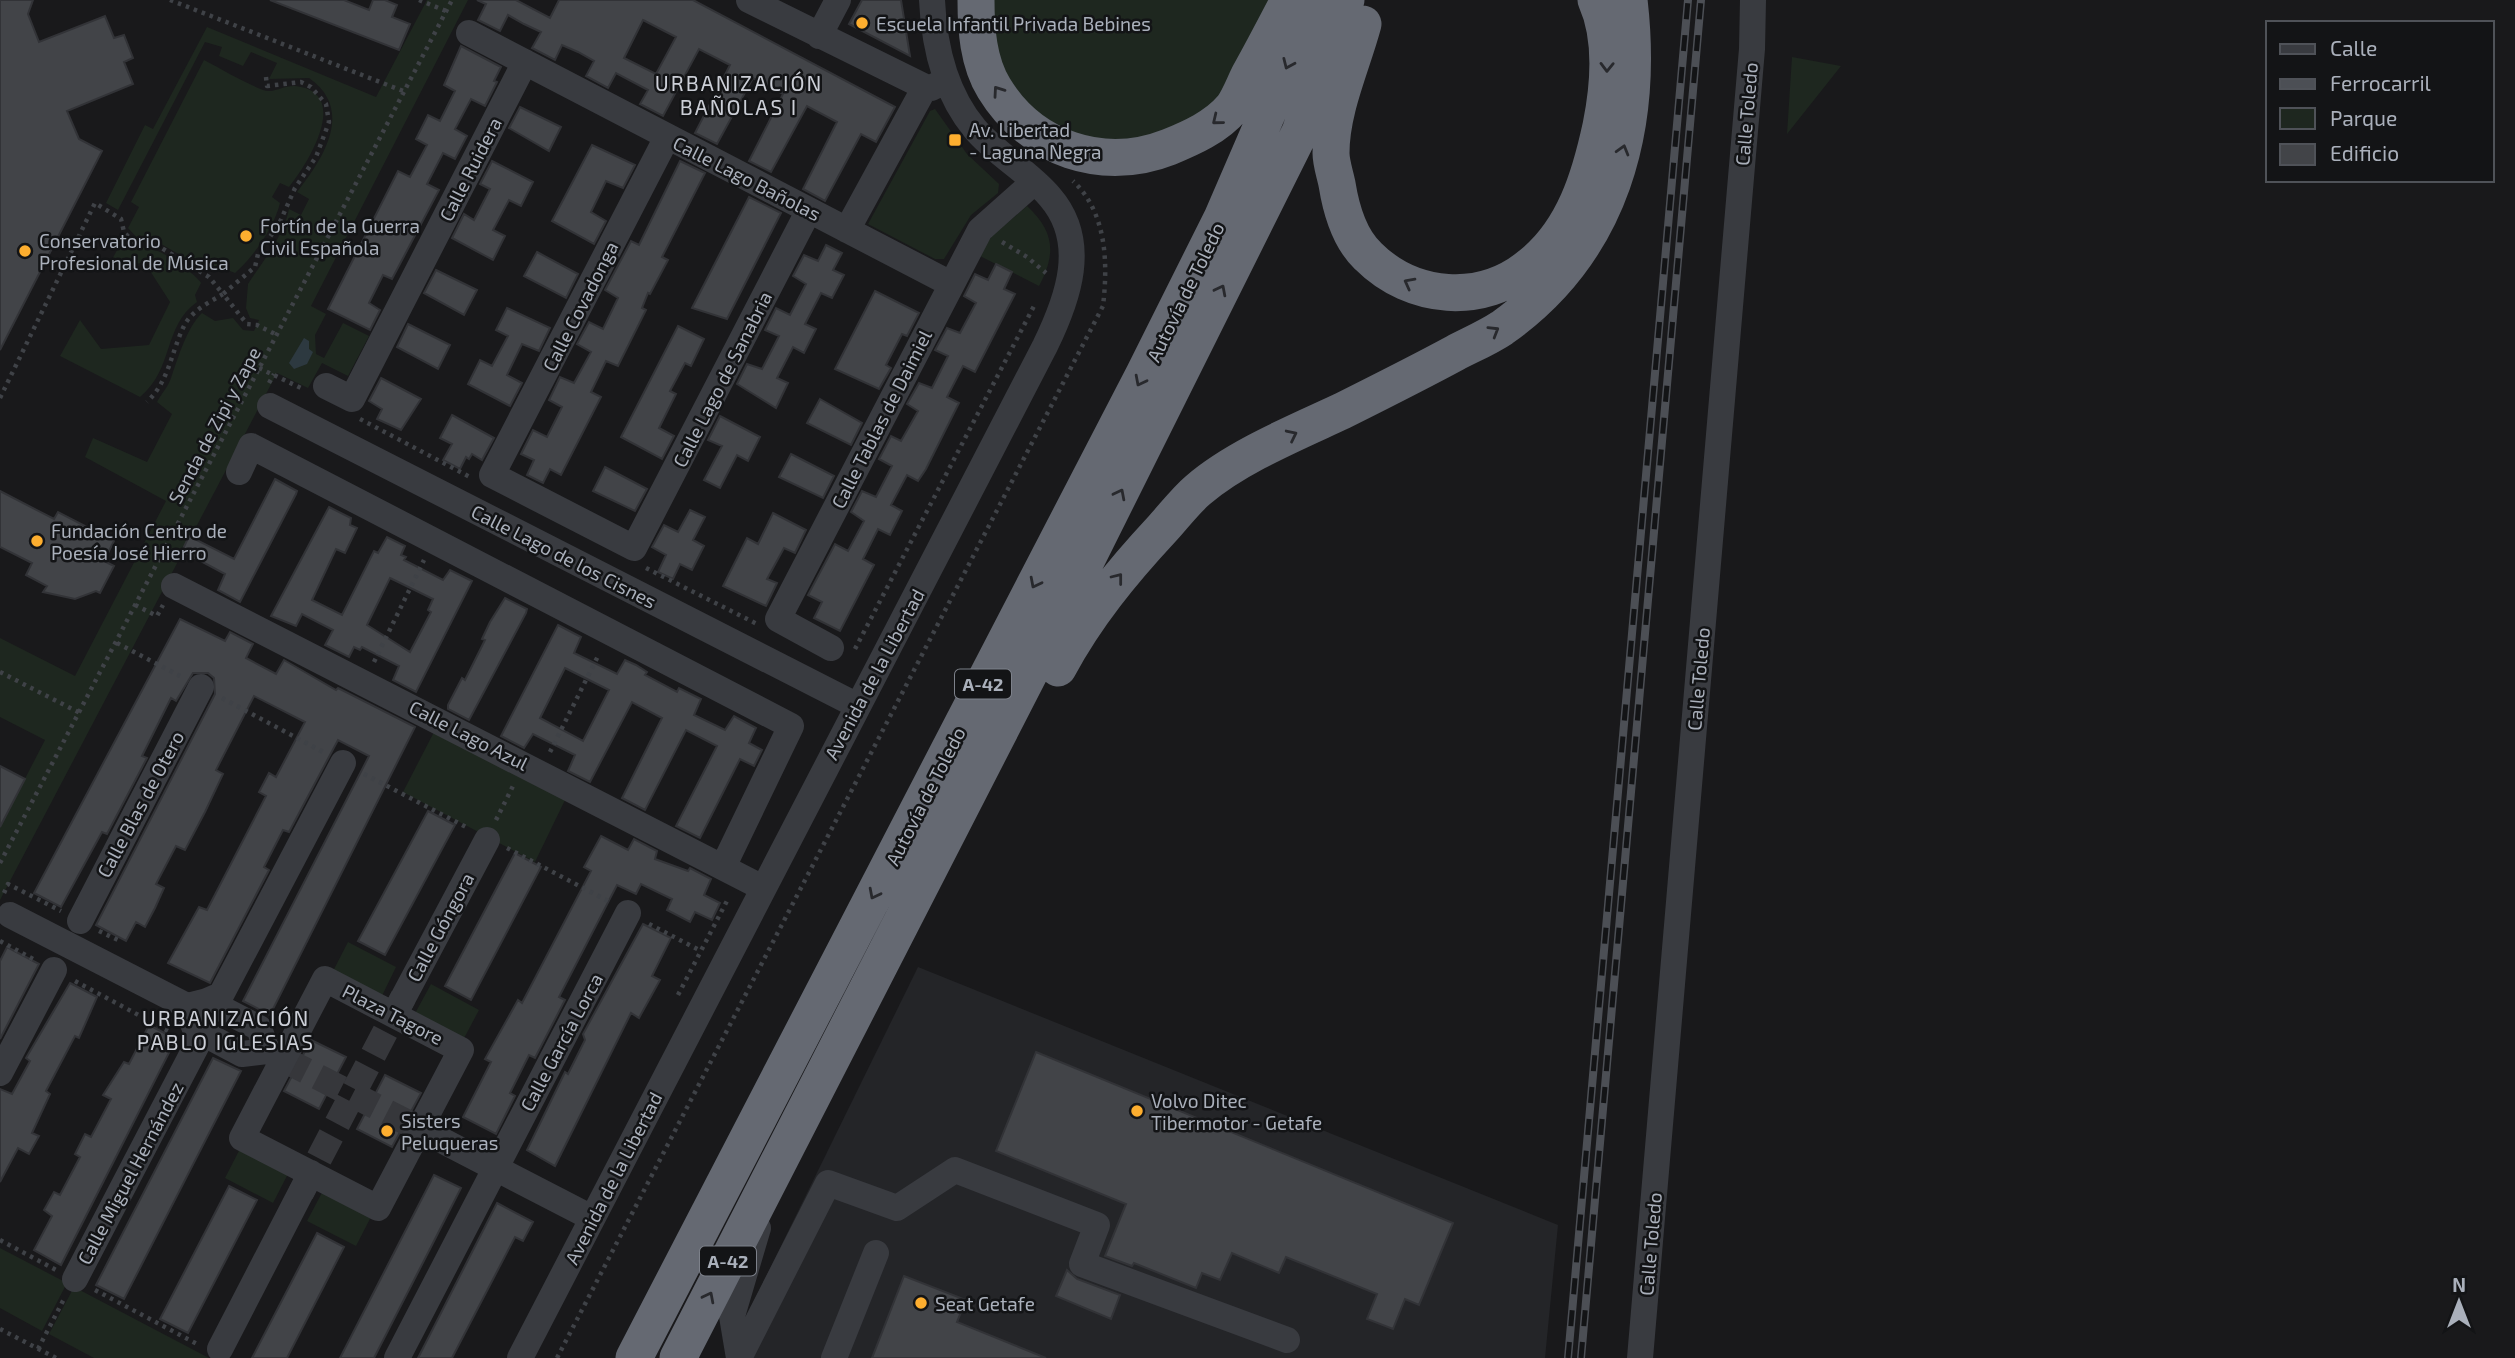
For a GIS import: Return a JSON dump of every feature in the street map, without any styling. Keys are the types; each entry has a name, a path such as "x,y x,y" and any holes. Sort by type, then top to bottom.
{"highway":[{"path":"976,0 976,28 982,59 994,87 1016,115 1041,136 1061,147 1119,160 1145,156 1198,135 1231,108 1289,0"},
{"name":"Autovía de Toledo","path":"634,1358 1198,266 1302,33 1310,0"},
{"name":"Autovía de Toledo","path":"678,1358 1050,633 1300,132 1346,0"},
{"path":"1370,0 1340,100 1331,153 1343,216 1367,256 1404,282 1413,288 1454,293 1498,287 1531,266 1560,236 1582,196 1607,97 1608,52 1596,0"},
{"path":"811,1100 906,952 1077,633 1121,573 1199,489 1265,448 1398,384 1501,328 1548,287 1581,245 1609,194 1625,146 1633,95 1634,40 1629,0"}],"street":[{"path":"749,0 819,36 936,83 847,230"},
{"path":"819,36 838,0"},
{"name":"Avenida de la Libertad","path":"520,1358 1045,346 1067,295 1074,257 1072,241 1063,218 1050,197 999,155 936,83 939,55 932,0"},
{"name":"Calle Toledo","path":"1640,1358 1752,49 1753,0"},
{"name":"Calle Lago Bañolas","path":"469,33 951,284"},
{"name":"Calle Ruidera","path":"326,386 352,399 525,62"},
{"name":"Calle Covadonga","path":"634,548 492,475 667,137"},
{"name":"Calle Tablas de Daimiel","path":"831,648 778,620 980,230 1034,183"},
{"name":"Calle Lago de Sanabria","path":"634,548 809,210"},
{"name":"Calle Lago de los Cisnes","path":"270,406 858,706"},
{"path":"239,472 251,446 792,726 723,867"},
{"name":"Calle Lago Azul","path":"174,586 763,888"},
{"name":"Calle Blas de Otero","path":"80,920 201,687"},
{"name":"Calle Miguel Hernández","path":"75,1279 200,1022 221,995 343,763"},
{"name":"Calle Góngora","path":"394,1015 487,839"},
{"name":"Calle García Lorca","path":"397,1358 628,913"},
{"path":"10,915 200,1022 242,1054 275,1055"},
{"path":"0,1073 54,970"},
{"name":"Plaza Tagore","path":"325,979 461,1050 378,1209 242,1138 275,1055 325,979"},
{"path":"419,1129 592,1218"},
{"path":"739,1358 732,1316 778,1163"},
{"path":"739,1358 828,1183 897,1209 955,1170 1097,1225 1082,1264 1287,1340"},
{"path":"213,1349 311,1173"},
{"path":"834,1358 876,1253"}],"path":[{"path":"170,0 403,91"},
{"path":"419,0 446,11"},
{"name":"Senda de Zipi y Zape","path":"0,863 452,0"},
{"path":"148,402 164,381 186,323 199,309 223,294 255,267 258,254 279,224 290,197 316,157 329,122 326,104 311,87 300,82 267,86 266,77"},
{"path":"0,398 95,203 121,219 124,232 135,244 155,244 209,277 247,324 257,325 277,335"},
{"path":"980,230 1027,257 1050,276"},
{"path":"364,682 434,540"},
{"path":"135,605 157,616"},
{"path":"487,839 532,768 610,632"},
{"path":"117,643 701,951"},
{"path":"0,672 80,713"},
{"path":"0,941 54,970 200,1022"},
{"path":"0,1240 213,1349"},
{"path":"38,1349 75,1279"},
{"path":"0,1329 56,1358"}],"shaded area":[{"path":"304,338 309,341 309,349 313,352 307,364 294,369 289,363"},
{"path":"918,967 1558,1225 1545,1358 726,1358"}],"green space":[{"path":"427,0 468,0 311,306 326,314 315,335 316,354 324,358 343,323 369,336 348,376 322,363 308,388 277,373 0,900 0,827 45,740 0,717 0,638 75,676 166,501 85,457 93,438 147,462 172,414 157,402 170,381 183,343 197,319 202,313 215,321 233,318 243,330 254,331 259,320 250,318 246,308 248,284 278,239 289,209 301,215 309,199 297,192 316,165 330,135 330,105 323,91 309,78 269,79 277,63 251,52 243,66 219,56 222,47 205,42 118,210 106,203 145,125 153,129 207,27 376,97"},
{"path":"988,0 1270,0 1228,90 1173,136 1092,143 1036,118 1000,68"},
{"path":"1792,57 1841,66 1787,134"},
{"path":"204,60 263,90 295,86 312,91 321,101 323,115 320,131 306,163 289,187 280,183 272,197 280,203 268,232 235,273 225,269 206,270 156,241 139,240 128,228 139,207 131,202"},
{"path":"935,109 967,154 999,184 998,193 971,215 944,259 935,259 868,224 930,111"},
{"path":"1027,206 1043,225 1050,244 1048,264 1039,286 978,255 992,236"},
{"path":"123,239 166,255 201,283 195,295 197,302 179,323 158,374 140,397 60,356 80,320 101,349 149,345 170,302 145,263 109,265"},
{"path":"434,732 565,800 535,862 403,792"},
{"path":"348,942 396,967 379,1002 330,977"},
{"path":"431,984 479,1010 461,1044 412,1019"},
{"path":"243,1143 291,1168 273,1203 225,1178"},
{"path":"325,1187 374,1211 356,1246 307,1221"},
{"path":"0,1248 67,1283 42,1331 0,1308"},
{"path":"74,1287 209,1358 94,1358 49,1334"}],"building":[{"name":"Conservatorio Profesional de Música","path":"0,0 33,0 28,14 39,42 105,16 114,38 124,35 133,58 124,62 133,84 67,111 79,139 102,151 0,350"},
{"path":"270,0 344,0 369,10 373,0 385,0 397,5 392,17 410,24 399,50"},
{"path":"477,0 516,0 550,18 559,0 693,0 895,107 876,142 861,134 825,201 803,189 837,122 807,106 771,172 749,161 783,94 753,78 717,144 695,133 730,65 699,49 663,116 640,104 648,90 616,73 608,88 586,76 594,61 578,52 562,45 555,60 532,48 541,32 508,15 500,31 478,20 486,4","holes":["643,20 676,37 656,74 624,58"]},
{"path":"862,0 901,0 910,56 849,24"},
{"path":"461,46 501,67 494,81 497,82 485,106 471,99 455,129 467,136 455,159 443,153 427,184 439,190 392,279 383,275 369,303 380,310 370,330 328,309 398,171 410,177 427,145 416,139 428,115 440,121 455,91 444,85"},
{"path":"520,107 561,127 549,151 509,128"},
{"path":"592,145 635,165 623,188 606,181 591,212 606,221 594,244 552,221"},
{"path":"492,161 533,182 521,206 509,200 493,230 505,236 493,260 452,238 464,214 474,220 490,189 480,184"},
{"path":"680,161 705,173 662,257 668,260 650,294 648,293 642,308 646,310 618,366 606,361 591,392 601,397 561,475 550,469 543,483 527,475 534,460 521,454 533,430 547,437 562,407 549,400 560,377 574,383 591,352 577,344 589,322 603,329 618,298 605,290 631,241 639,245"},
{"path":"749,197 781,213 727,319 692,308"},
{"path":"826,245 842,253 833,270 844,275 832,298 821,293 805,324 816,329 804,353 793,347 777,378 788,383 776,408 737,384 747,364 762,369 779,336 765,330 776,308 790,315 806,284 793,276 804,255 818,261"},
{"path":"537,252 578,274 566,298 524,276"},
{"path":"996,264 1012,272 1004,289 1015,294 975,372 963,366 947,397 959,403 918,481 907,475 891,505 902,511 890,535 878,529 863,559 874,565 840,631 814,618 822,602 808,595 835,544 848,551 864,521 851,512 862,491 876,497 892,466 879,459 891,436 901,441 918,411 907,404 919,383 932,388 948,356 935,350 947,328 960,333 976,303 964,296 975,274 988,280"},
{"path":"436,270 477,290 464,315 424,293"},
{"path":"875,291 919,313 907,336 902,334 886,365 891,368 879,389 835,369"},
{"path":"507,308 550,328 539,351 522,344 507,375 522,383 510,406 468,384 480,360 492,366 508,336 496,330"},
{"path":"408,324 450,345 438,369 397,347"},
{"path":"678,326 704,339 691,366 685,363 670,391 676,394 659,428 674,436 662,459 621,437"},
{"path":"381,378 421,399 401,430 377,419 382,409 369,401"},
{"path":"820,399 862,423 851,445 807,423"},
{"path":"452,415 494,438 482,460 472,454 469,459 466,457 460,469 443,460 452,444 440,438"},
{"path":"720,416 760,437 748,461 737,455 720,488 704,480 722,446 708,440"},
{"path":"791,454 834,476 823,498 779,477"},
{"path":"605,467 647,489 635,511 593,491"},
{"path":"275,479 297,491 240,602 218,590 225,574 182,551 189,536 234,559"},
{"path":"0,491 54,519 58,512 114,541 104,561 114,566 100,593 96,591 75,599 43,592 47,586 26,575 32,563 0,547"},
{"path":"329,507 351,518 350,525 357,528 345,553 336,549 312,600 342,615 374,551 378,553 387,537 405,546 401,555 406,557 404,560 443,580 450,570 472,581 416,692 393,680 399,666 362,647 360,650 354,647 349,657 325,645 333,630 302,614 296,626 271,616","holes":["390,578 433,599 428,610 431,612 410,652 367,625"]},
{"path":"690,510 705,517 693,540 704,546 692,570 680,564 673,579 658,572 666,555 652,547 664,525 678,532"},
{"path":"773,513 806,530 795,553 784,548 767,579 777,583 766,606 723,586 747,538 758,544"},
{"path":"505,598 527,609 526,613 469,720 448,709 448,705 462,678 465,680 485,640 482,639 490,622"},
{"path":"180,619 225,641 230,632 253,644 246,658 276,674 284,660 336,690 338,688 415,727 270,1015 243,1001 369,756 338,740 289,832 283,830 264,867 269,870 210,983 168,963 199,907 207,910 266,796 259,792 269,773 276,777 305,722 254,696 216,770 223,774 205,812 185,850 176,846 156,884 164,888 155,908 145,927 136,922 126,941 96,925 215,694 214,678 208,673 193,673 176,701 171,698 142,756 147,758 107,834 102,832 61,907 34,893"},
{"path":"558,625 581,637 574,653 617,674 625,660 636,665 647,672 645,675 677,692 679,688 701,699 694,715 725,730 734,716 756,728 749,743 762,750 754,766 740,759 700,838 676,826 717,746 686,730 645,810 622,798 662,718 632,702 590,782 568,771 575,755 533,734 524,748 501,736","holes":["565,668 609,690 583,741 540,718"]},
{"path":"0,766 25,779 0,827"},
{"path":"428,811 455,825 385,955 358,941"},
{"path":"601,836 628,850 634,839 657,851 655,859 688,871 690,868 711,879 704,895 720,903 712,920 695,912 690,922 667,910 672,899 641,884 636,894 617,885 559,997 565,1000 535,1058 529,1055 510,1093 515,1096 496,1134 463,1117 491,1062 485,1059 518,1000 522,1003 591,871 584,867"},
{"path":"515,853 541,867 471,1000 445,986"},
{"path":"643,924 671,938 652,976 660,980 639,1018 631,1013 555,1166 527,1150 565,1072 568,1074 585,1040 583,1034"},
{"path":"7,947 39,964 0,1039 0,961"},
{"path":"70,983 97,997 79,1038 75,1036 46,1091 50,1094 32,1133 39,1136 29,1154 18,1148 0,1182 0,1089 12,1094 30,1061 26,1058"},
{"path":"149,1025 176,1039 61,1265 34,1250 52,1216 44,1210 54,1192 60,1195 80,1157 75,1154 85,1134 91,1137 111,1099 103,1095 124,1062 129,1064"},
{"path":"311,1040 346,1057 319,1109 284,1091"},
{"path":"1036,1052 1453,1223 1419,1305 1405,1299 1393,1329 1367,1319 1377,1294 1286,1257 1279,1273 1232,1253 1220,1280 1202,1273 1196,1288 1134,1263 1132,1266 1105,1256 1126,1204 996,1151"},
{"path":"213,1058 241,1071 124,1299 96,1285"},
{"path":"385,1075 421,1093 392,1147 357,1129"},
{"path":"434,1175 461,1188 374,1358 340,1358"},
{"path":"229,1186 257,1200 188,1333 160,1319"},
{"path":"497,1203 533,1222 523,1241 515,1237 452,1358 418,1358"},
{"path":"317,1233 344,1247 287,1358 252,1358"},
{"path":"1067,1270 1077,1279 1120,1295 1111,1319 1056,1296"},
{"path":"904,1276 966,1300 957,1322 1046,1358 872,1358"}],"tunnel":[{"path":"301,1193 405,994"},
{"path":"283,1059 420,1129"}],"railway":[{"path":"1568,1358 1688,0"},
{"path":"1581,1358 1701,0"}],"place":[{"name":"Escuela Infantil Privada Bebines","path":"862,23"},
{"name":"Av. Libertad - Laguna Negra","path":"955,140"},
{"name":"Fortín de la Guerra Civil Española","path":"246,236"},
{"name":"Conservatorio Profesional de Música","path":"25,251"},
{"name":"Fundación Centro de Poesía José Hierro","path":"37,541"},
{"name":"Volvo Ditec Tibermotor - Getafe","path":"1137,1111"},
{"name":"Sisters Peluqueras","path":"387,1131"},
{"name":"Seat Getafe","path":"921,1303"}],"district":[{"name":"URBANIZACIÓN BAÑOLAS I","path":"739,94"},
{"name":"URBANIZACIÓN PABLO IGLESIAS","path":"226,1029"}]}
